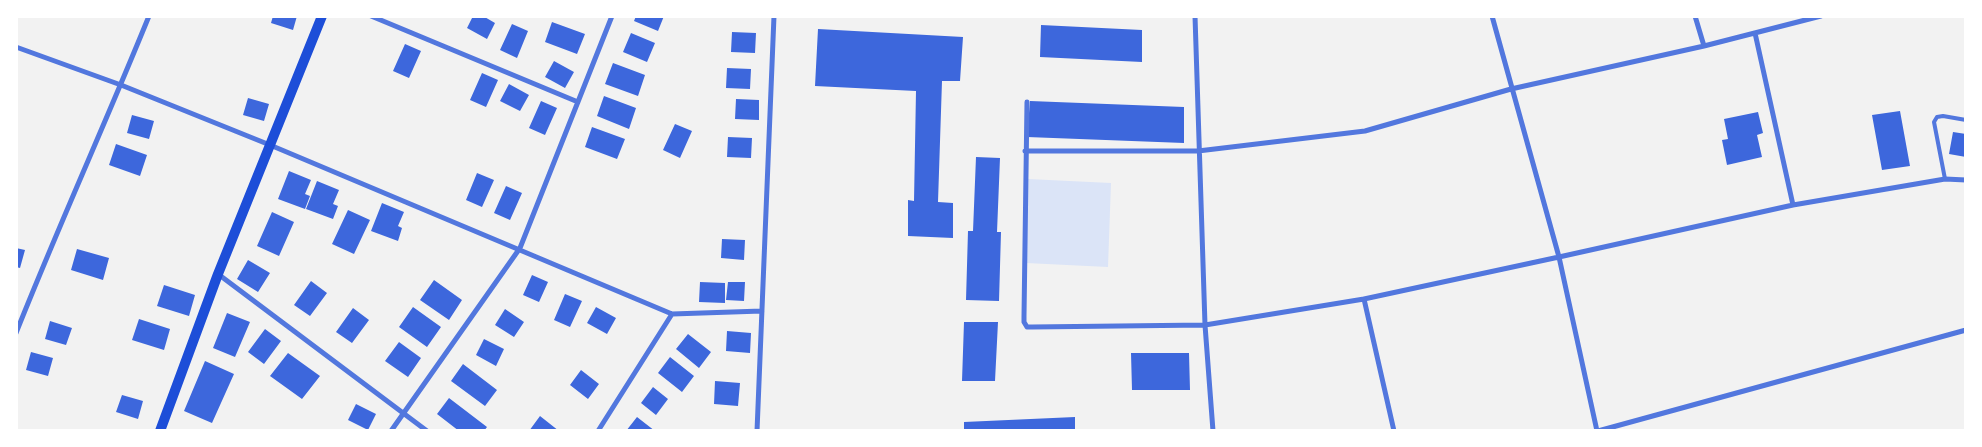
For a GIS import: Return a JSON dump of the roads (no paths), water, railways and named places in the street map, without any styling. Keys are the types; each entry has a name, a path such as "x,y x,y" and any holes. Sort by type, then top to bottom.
{"main road":[{"path":"160,431 218,274 322,16"}],"street":[{"path":"16,333 149,16"},
{"path":"371,16 578,102"},
{"path":"391,431 520,248 612,16"},
{"path":"757,431 774,16"},
{"path":"1195,16 1205,325 1213,431"},
{"path":"1492,16 1560,258 1598,431 1966,330"},
{"path":"1695,16 1704,46"},
{"path":"1025,151 1198,151 1365,131 1511,89 1704,46 1821,16"},
{"path":"1755,33 1793,205"},
{"path":"16,47 121,85 270,145 520,248 672,314 762,311"},
{"path":"1026,102 1024,322 1027,327 1205,325 1364,299 1560,258 1793,205 1945,179 1966,180"},
{"path":"218,274 427,431"},
{"path":"1364,299 1394,431"},
{"path":"598,431 672,314"}],"lane":[{"path":"1945,179 1934,122 1937,117 1943,116 1966,120"}]}
